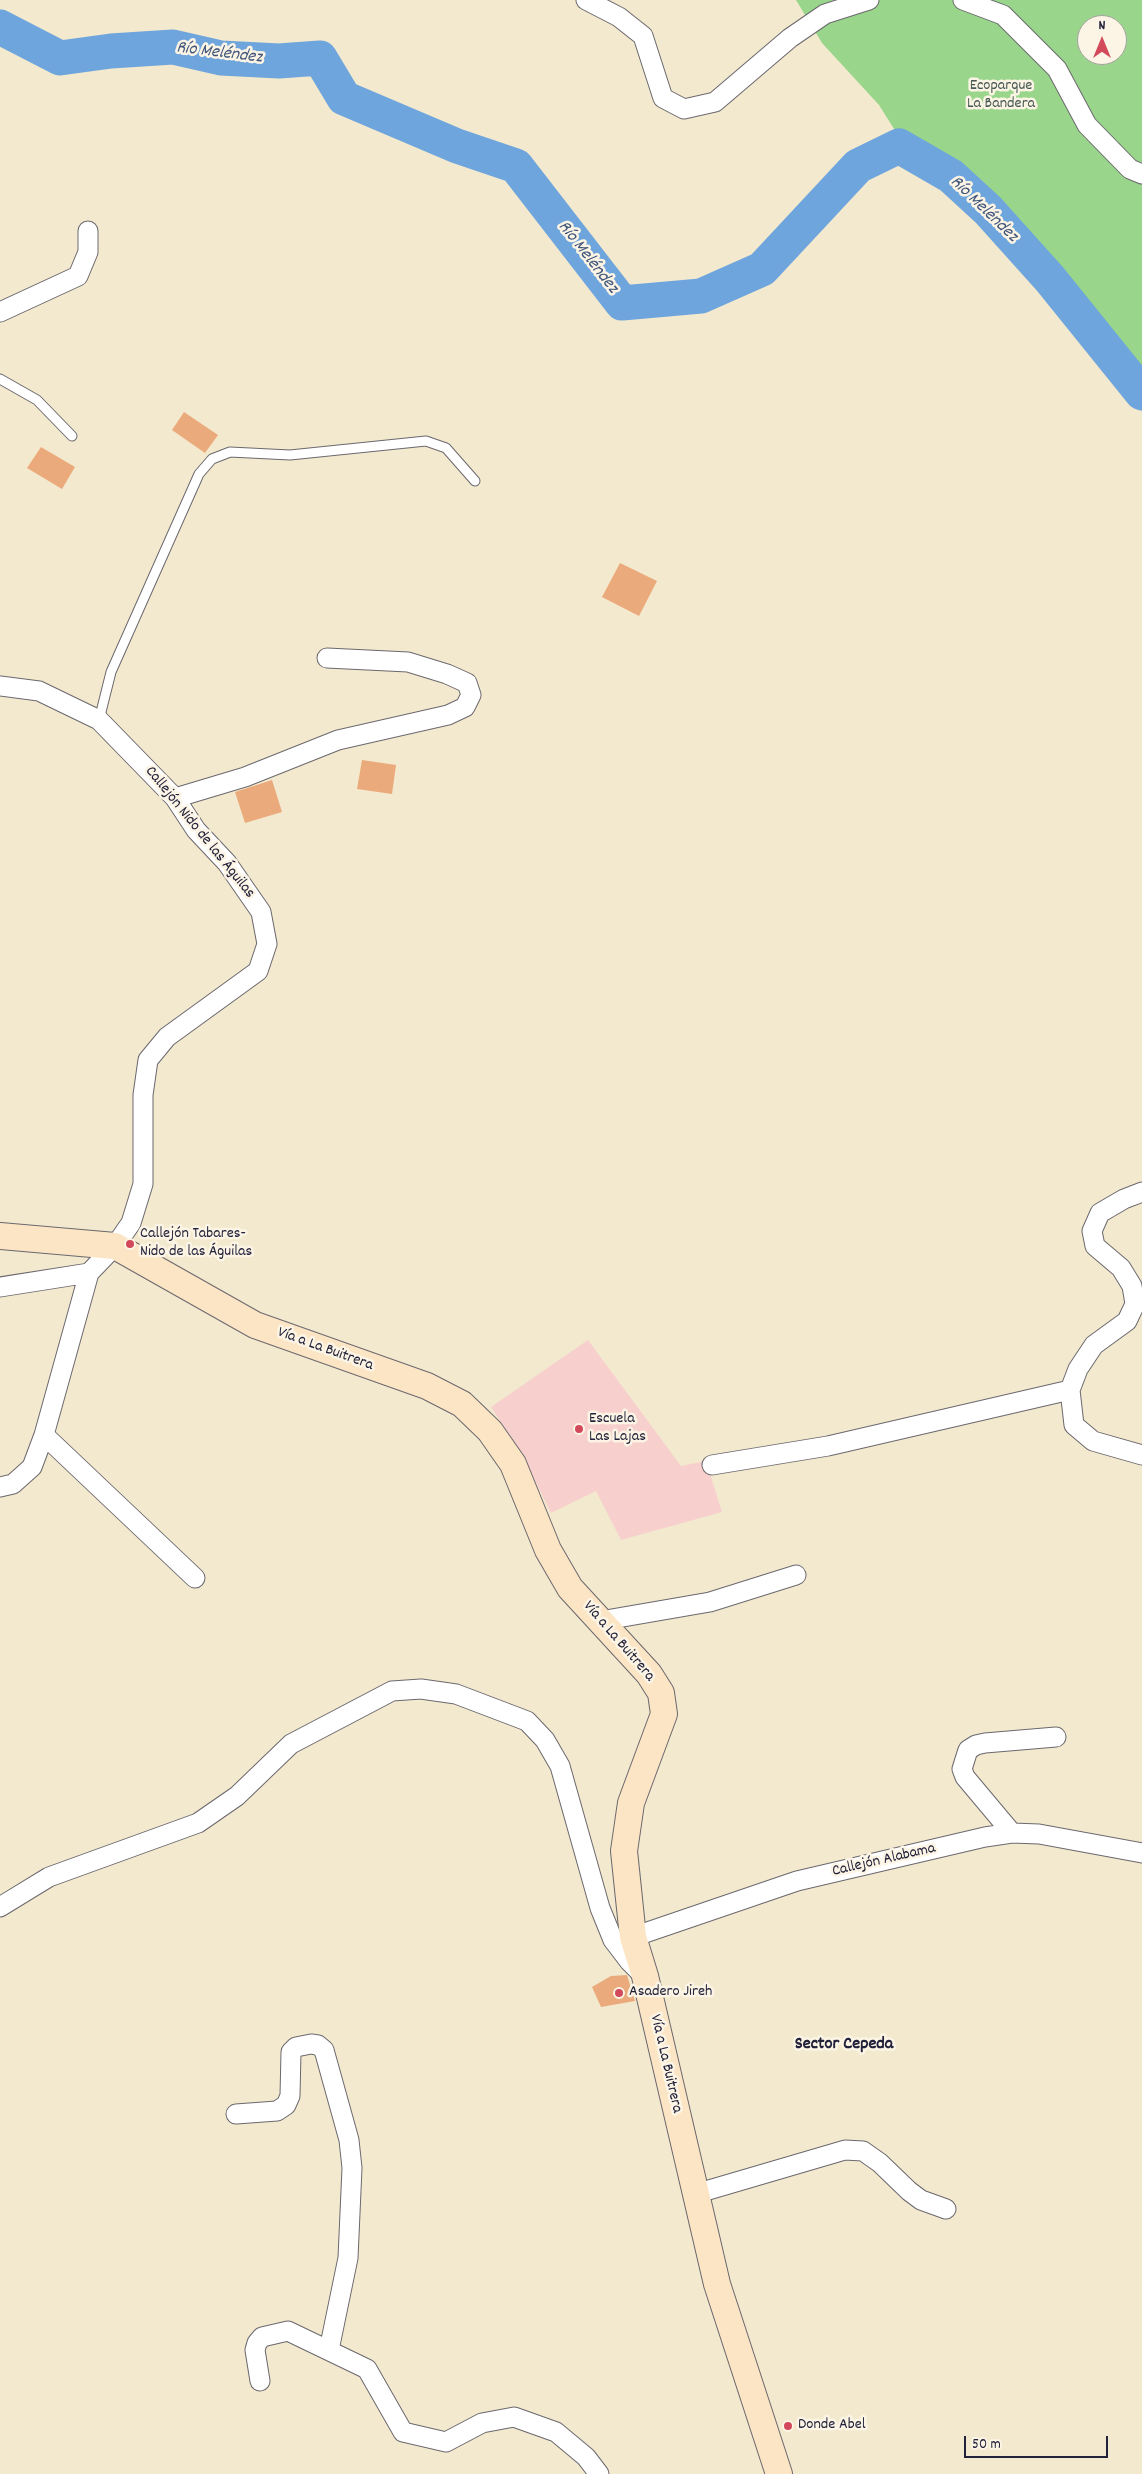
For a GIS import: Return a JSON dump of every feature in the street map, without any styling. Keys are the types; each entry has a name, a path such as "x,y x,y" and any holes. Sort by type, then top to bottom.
{"street":[{"path":"586,0 619,17 643,36 663,98 684,109 716,102 790,38 825,14 869,0"},
{"path":"963,0 1003,15 1057,69 1087,125 1130,169 1142,174"},
{"path":"0,312 78,276 88,252 88,231"},
{"path":"175,798 245,777 338,740 448,715 465,708 471,695 467,683 447,674 408,662 327,658"},
{"name":"Callejón Nido de las Águilas","path":"0,686 39,691 99,720 175,798 196,830 227,863 261,912 267,944 258,971 167,1037 148,1060 144,1095 143,1184 131,1223 115,1246 88,1273"},
{"path":"1142,1192 1124,1199 1100,1213 1092,1230 1094,1246 1121,1268 1132,1286 1135,1304 1127,1321 1094,1345 1078,1369 1070,1390 1074,1425 1093,1441 1142,1455"},
{"name":"Vía a La Buitrera","path":"0,1236 115,1246 255,1325 427,1386 462,1404 490,1431 513,1464 548,1550 570,1588 649,1674 661,1693 664,1714 632,1803 624,1851 633,1937 645,1976 717,2284 779,2474"},
{"path":"0,1287 88,1273 44,1435 32,1467 13,1484 0,1487"},
{"path":"712,1465 828,1446 1070,1390"},
{"path":"44,1435 195,1578"},
{"path":"600,1621 710,1602 796,1575"},
{"path":"0,1907 49,1877 198,1823 237,1796 291,1744 392,1691 421,1689 456,1694 527,1720 545,1740 560,1766 600,1908 613,1940 629,1962 645,1976"},
{"path":"1012,1833 965,1777 962,1768 968,1750 976,1745 1056,1737"},
{"name":"Callejón Alabama","path":"633,1937 797,1881 985,1837 1012,1833 1039,1834 1142,1854"},
{"path":"236,2114 277,2111 286,2105 290,2096 291,2052 296,2047 311,2044 318,2045 324,2050 349,2140 352,2168 348,2258 329,2350"},
{"path":"695,2194 845,2150 863,2152 880,2163 921,2200 946,2209"},
{"path":"260,2381 255,2350 256,2343 262,2337 288,2331 367,2369 403,2432 446,2442 482,2422 514,2418 556,2432 586,2456 600,2474"}],"lane":[{"path":"0,379 37,400 72,436"},
{"path":"99,720 111,672 199,474 212,459 230,452 290,455 426,441 446,448 475,480"}],"shaded area":[{"name":"Escuela Las Lajas","path":"588,1340 681,1466 706,1461 722,1512 621,1540 596,1491 551,1513 520,1451 491,1407"}],"green space":[{"name":"Ecoparque La Bandera","path":"796,0 1142,0 1142,393 1050,279 989,210 951,176 899,146 896,132 879,105 822,43"}],"building":[{"path":"184,412 218,435 205,453 172,430"},
{"path":"41,447 75,467 62,489 27,468"},
{"path":"620,563 657,581 639,616 602,597"},
{"path":"362,760 396,765 392,794 357,789"},
{"path":"272,780 282,812 245,823 235,792"},
{"name":"Asadero Jireh","path":"627,1975 635,2001 601,2007 592,1987 611,1976"}],"waterway":[{"name":"Río Meléndez","path":"0,27 60,58 111,51 173,47 221,58 279,61 320,58 344,98 457,146 516,166 622,303 701,296 762,269 858,166 899,146 951,176 988,210 1050,279 1142,393"}],"place":[{"name":"Callejón Tabares- Nido de las Águilas","path":"130,1244"},
{"name":"Escuela Las Lajas","path":"579,1429"},
{"name":"Asadero Jireh","path":"619,1993"},
{"name":"Donde Abel","path":"788,2426"}],"district":[{"name":"Sector Cepeda","path":"844,2046"}]}
